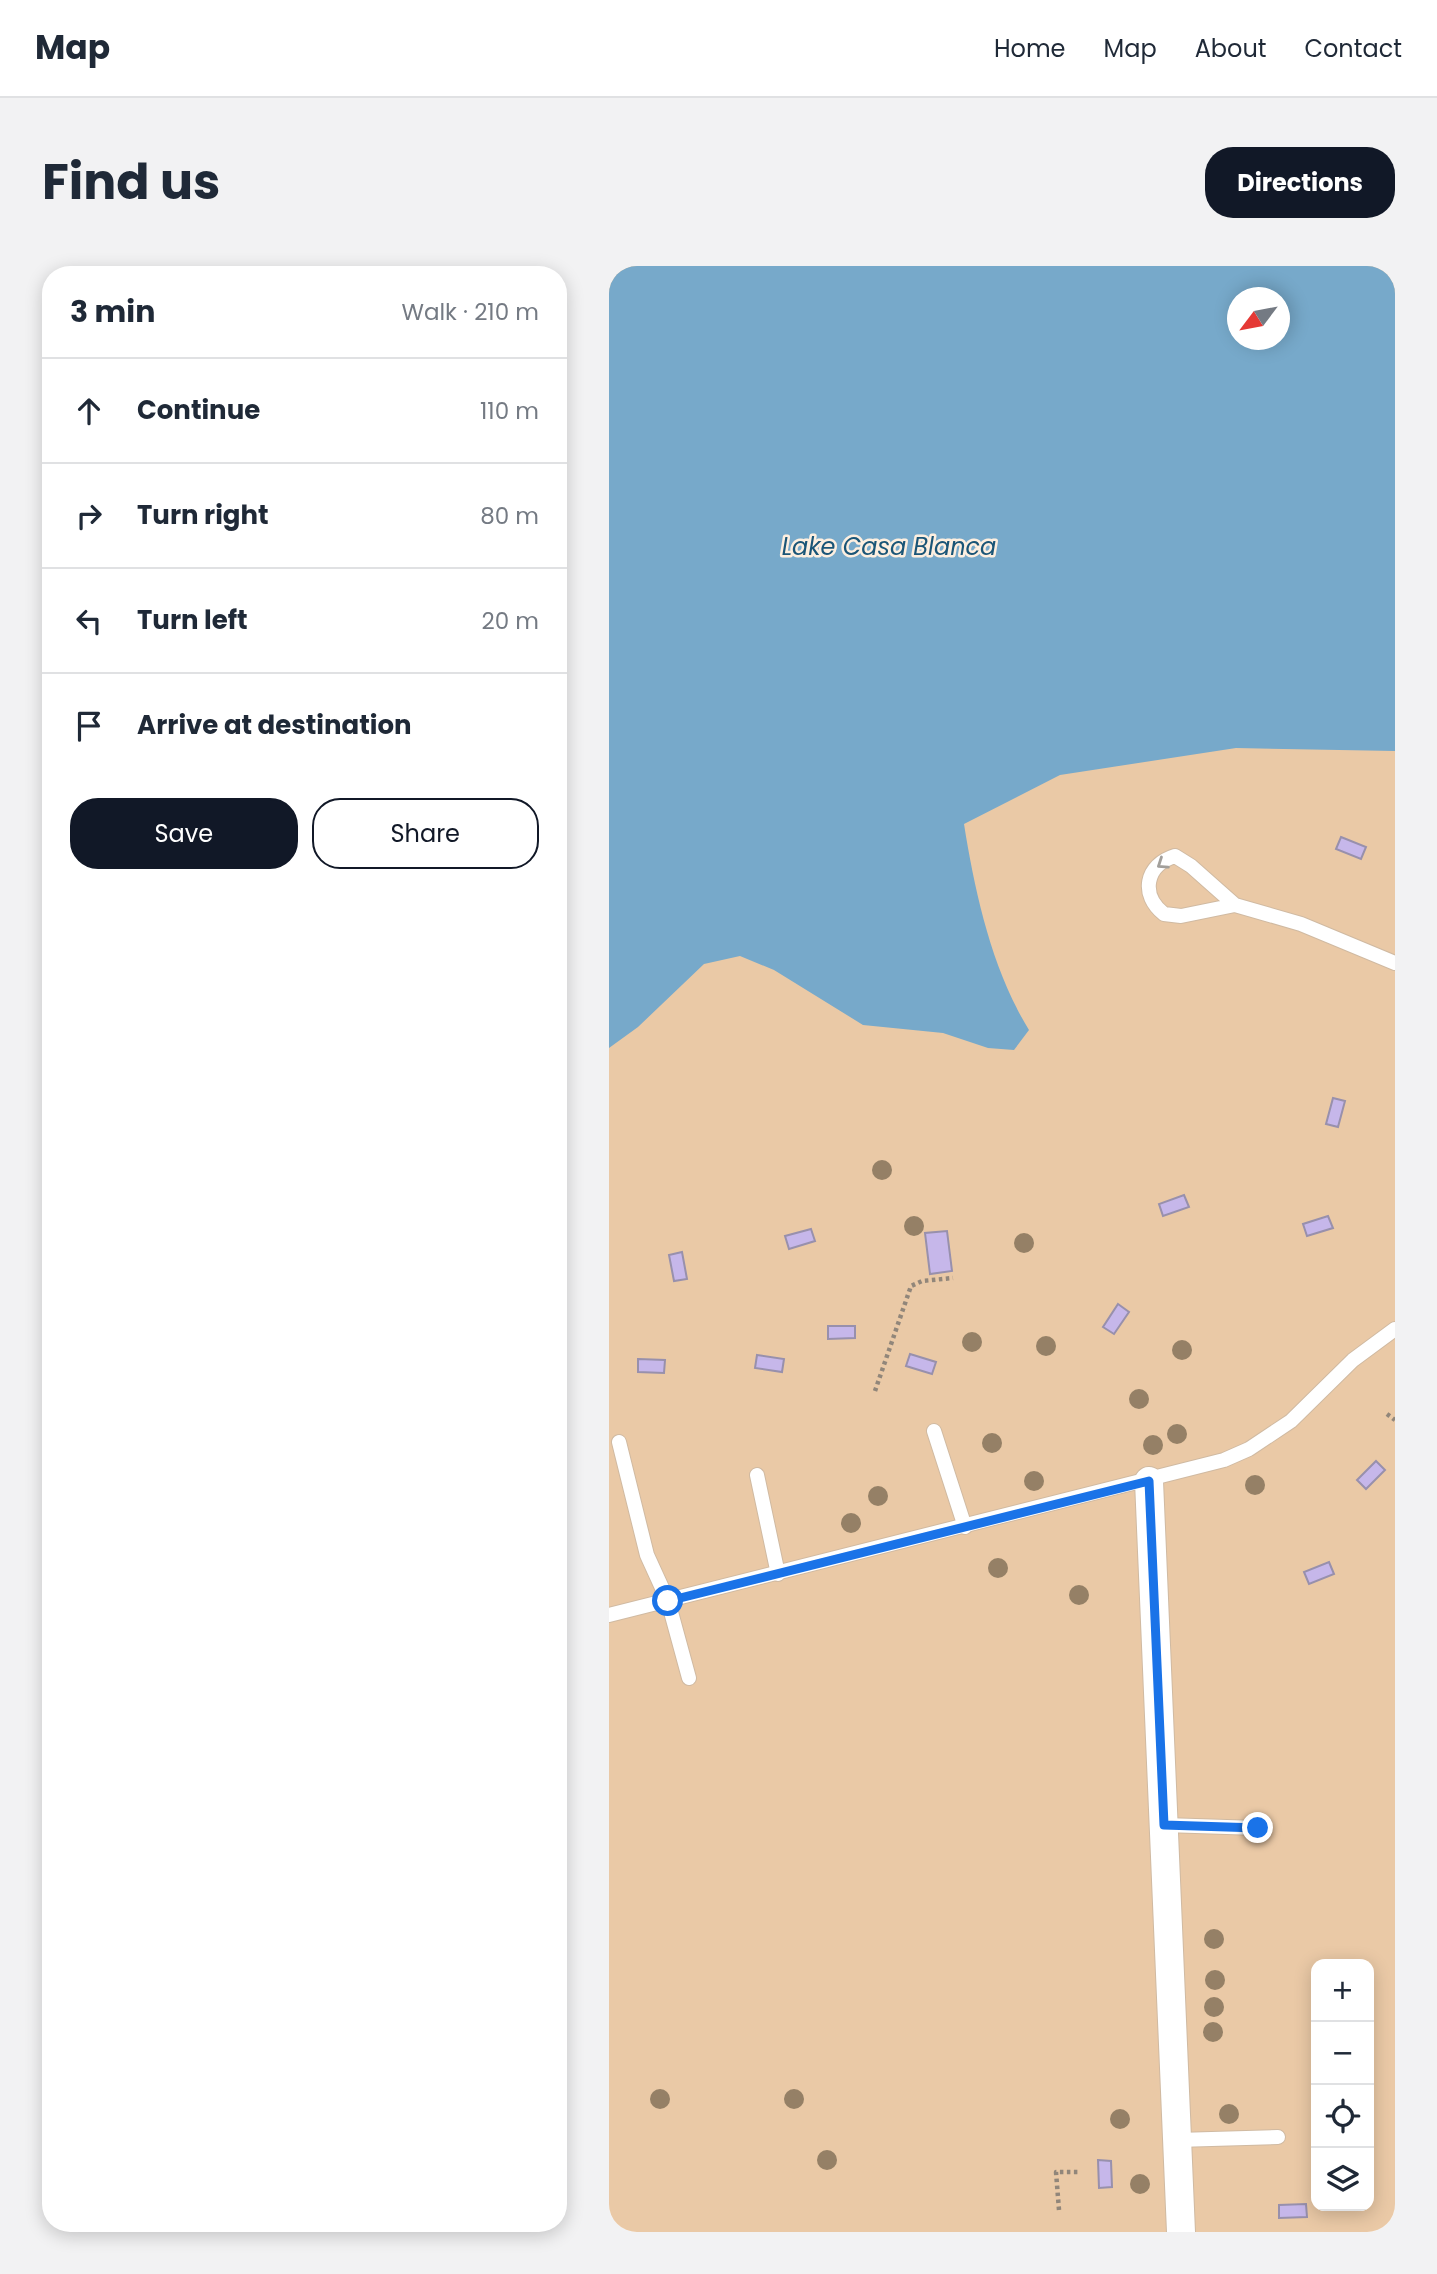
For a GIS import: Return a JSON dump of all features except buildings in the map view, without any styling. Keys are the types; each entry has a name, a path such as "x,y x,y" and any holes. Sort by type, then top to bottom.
{"street":[{"path":"1149,1481 1181,2232"}],"lane":[{"path":"1235,905 1172,916 1155,907 1148,896 1148,883 1158,864 1175,856 1191,866 1235,905 1301,924 1395,963"},
{"path":"609,1615 1224,1460 1270,1437 1308,1406 1353,1360 1395,1329"},
{"path":"934,1431 965,1527"},
{"path":"619,1442 647,1555 668,1601 689,1678"},
{"path":"757,1475 778,1574"},
{"path":"1164,1825 1258,1828"},
{"path":"1177,2140 1278,2137"}],"path":[{"path":"875,1391 911,1286 922,1281 953,1278"},
{"path":"1387,1414 1395,1420"},
{"path":"1059,2210 1056,2172 1079,2172"}],"shaded area":[{"path":"609,266 1395,266 1395,2232 609,2232"}],"water":[{"name":"Lake Casa Blanca","path":"609,266 1395,266 1395,751 1236,748 1060,775 964,824 980,904 995,957 1029,1030 1014,1050 988,1048 943,1033 863,1025 774,970 740,956 704,964 638,1027 609,1048"}],"route":[{"path":"668,1601 1149,1481 1164,1825 1258,1828"}]}
